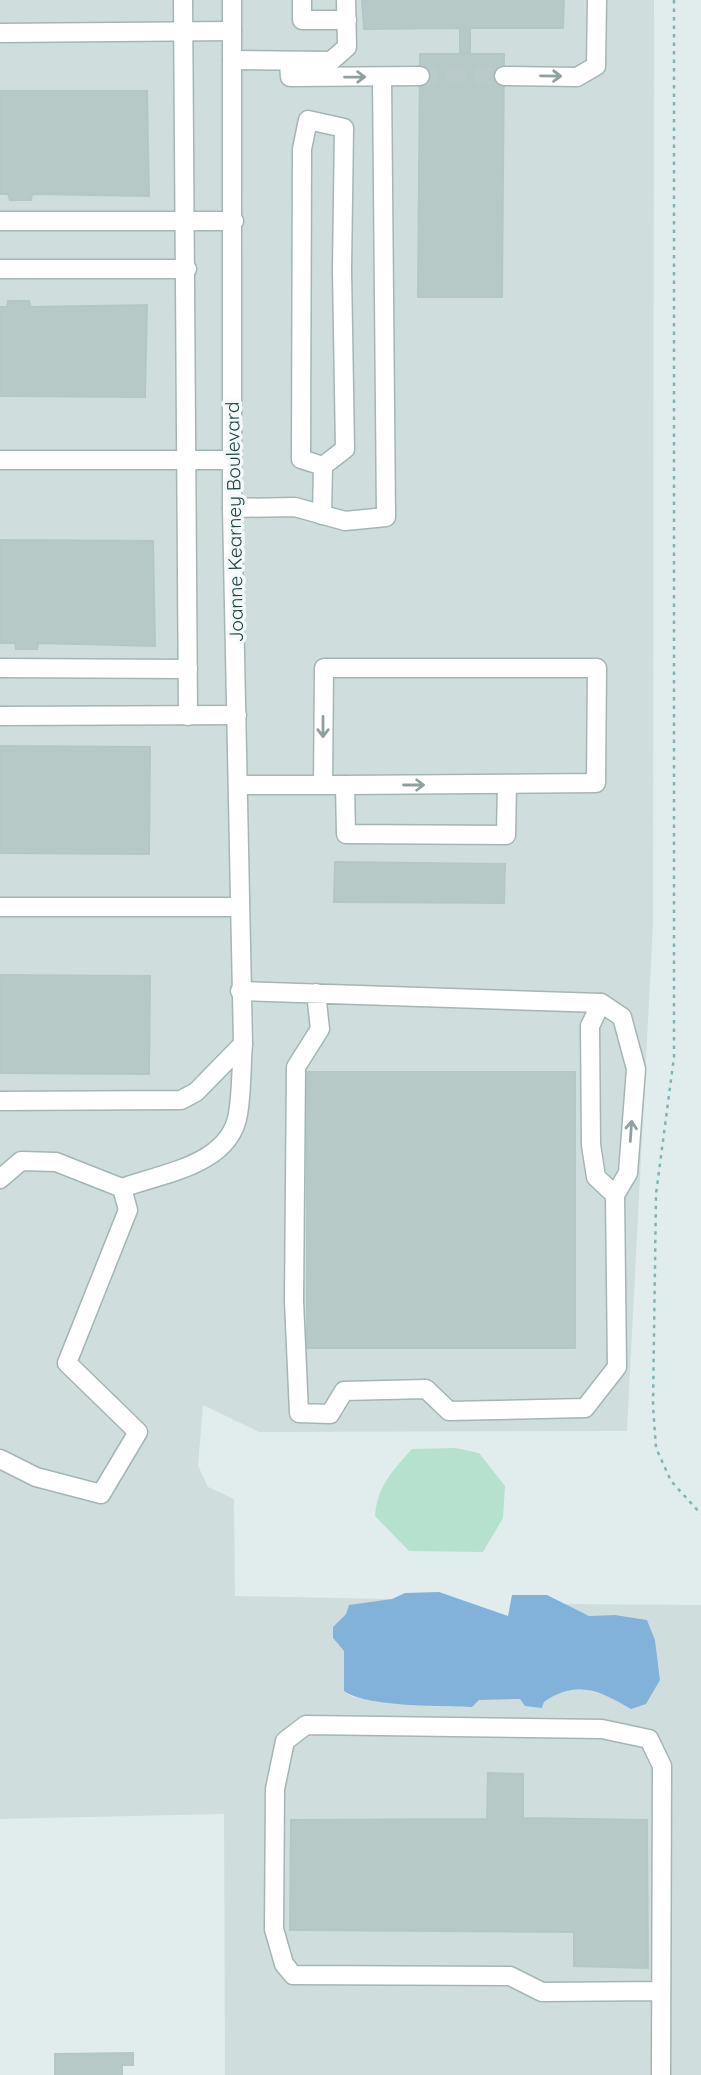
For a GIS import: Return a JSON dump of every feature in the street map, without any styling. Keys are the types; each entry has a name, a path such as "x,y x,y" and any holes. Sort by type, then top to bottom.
{"street":[{"path":"183,0 187,269 188,716"},
{"name":"Joanne Kearney Boulevard","path":"122,1188 212,1156 230,1138 238,1115 243,1044 232,508 232,0"},
{"path":"302,0 302,20 347,20"},
{"path":"289,69 331,61 347,47 346,0"},
{"path":"504,76 577,77 596,66 597,0"},
{"path":"0,33 232,31"},
{"path":"232,60 289,69 382,77 420,76"},
{"path":"232,508 295,507 345,521 386,517 382,77"},
{"path":"308,120 344,128 342,270 345,449 323,466 301,459 302,149 308,120"},
{"path":"0,221 234,221"},
{"path":"0,269 187,269"},
{"path":"0,460 233,460"},
{"path":"322,515 323,466"},
{"path":"0,668 188,669"},
{"path":"238,785 323,785 345,785 596,783 597,668 324,668 323,785"},
{"path":"0,716 237,715"},
{"path":"345,785 345,834 506,835 507,784"},
{"path":"0,906 239,907"},
{"path":"240,991 317,993 601,1003 622,1017 636,1069 628,1173 615,1195 617,1367 585,1408 449,1411 426,1389 344,1391 330,1414 299,1413 294,1301 296,1067 320,1029 317,993"},
{"path":"601,1003 590,1026 591,1145 596,1177 615,1195"},
{"path":"0,1101 181,1100 196,1092 243,1044"},
{"path":"0,1179 21,1161 56,1162 122,1188 128,1210 67,1363 138,1432 101,1494 36,1477 0,1459"},
{"path":"661,1991 542,1992 510,1976 293,1975 284,1964 274,1929 275,1789 285,1741 306,1725 602,1729 649,1740 662,1766 661,2075"}],"path":[{"path":"674,0 674,1057 656,1194 653,1406 656,1448 670,1481 701,1514"}],"shaded area":[{"path":"0,0 224,0 235,1052 242,282 240,0 654,0 653,924 627,1431 259,1432 203,1405 198,1466 208,1487 234,1499 235,1596 392,1599 349,1606 346,1614 333,1627 333,1638 344,1651 344,1691 352,1697 422,1706 472,1707 479,1700 520,1699 543,1707 544,1702 558,1692 581,1688 617,1698 625,1705 660,1679 655,1640 647,1620 615,1615 589,1616 561,1604 701,1605 701,2075 225,2075 224,1814 0,1819"}],"green space":[{"path":"455,1448 479,1453 505,1486 503,1518 483,1552 409,1551 375,1516 379,1496 392,1472 412,1449"}],"water":[{"path":"439,1592 508,1616 512,1595 547,1595 589,1616 615,1615 647,1620 655,1640 660,1680 646,1704 631,1709 599,1693 578,1689 556,1695 544,1702 542,1708 525,1706 520,1699 479,1700 472,1707 405,1705 369,1700 344,1691 344,1651 333,1638 333,1627 346,1614 349,1605 392,1599 405,1593"}],"building":[{"path":"362,0 564,0 563,28 470,28 470,52 460,52 460,28 364,29"},
{"path":"420,54 504,54 502,297 418,297"},
{"path":"0,91 147,91 149,196 32,194 31,200 10,200 8,194 0,194"},
{"path":"8,301 29,301 31,307 147,305 145,397 0,396 0,307 7,307"},
{"path":"0,540 153,541 155,646 38,643 37,649 16,649 15,643 0,643"},
{"path":"0,746 150,747 149,854 0,853"},
{"path":"335,862 505,864 504,903 334,902"},
{"path":"0,975 150,976 149,1074 0,1073"},
{"path":"307,1072 575,1072 575,1348 307,1348"},
{"path":"488,1773 523,1774 523,1818 647,1820 648,1968 574,1966 574,1932 290,1930 291,1820 487,1819"},
{"path":"133,2053 133,2065 122,2065 122,2075 55,2075 55,2054"}],"tunnel":[{"path":"420,76 504,76"}]}
